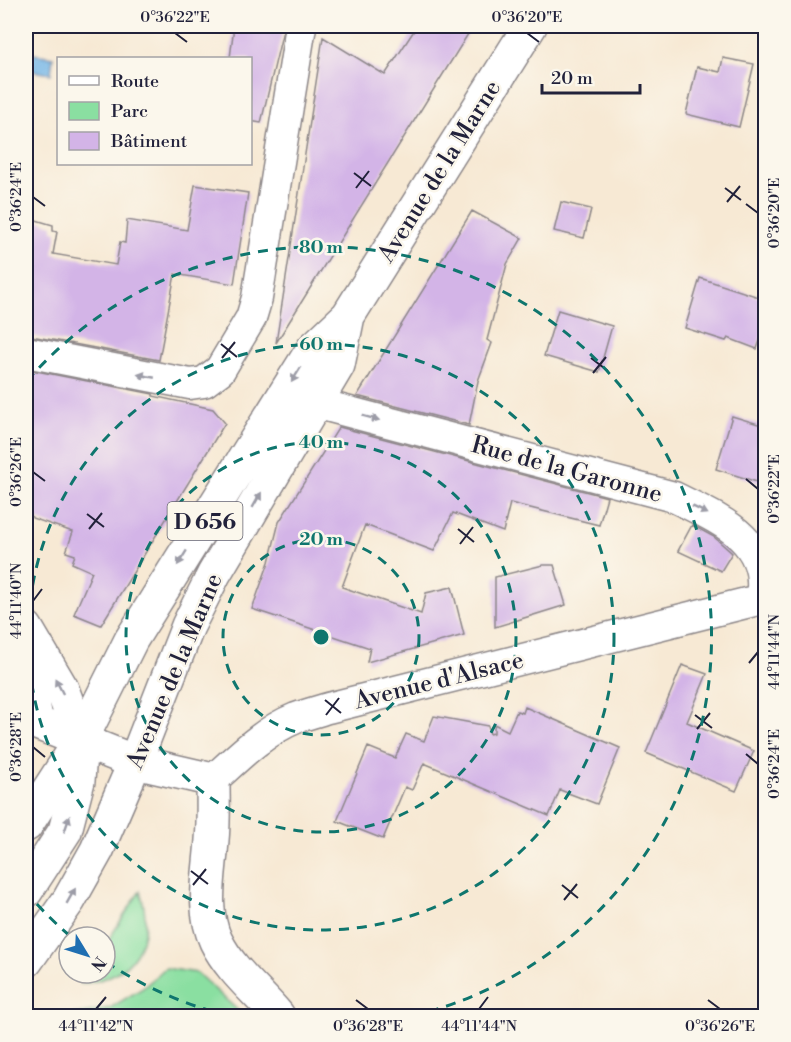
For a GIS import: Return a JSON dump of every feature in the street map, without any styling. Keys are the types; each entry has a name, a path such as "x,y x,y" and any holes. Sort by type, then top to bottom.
{"main road":[{"name":"Avenue de la Marne","path":"26,825 81,740 131,640 313,349 348,316 530,26"},
{"name":"Avenue de la Marne","path":"26,961 69,900 97,850 135,762 188,626 214,574 338,365 348,316"},
{"path":"26,628 62,689 81,740 78,781 65,831 26,891"},
{"path":"26,669 37,723 135,762 213,780 212,839 207,895 208,918 216,941 231,964 278,1017"}],"street":[{"path":"26,352 190,384 204,382 220,370 251,318 257,298 301,26"},
{"name":"Rue de la Garonne","path":"315,403 674,497 722,521 744,539 760,564 764,583 763,598"},
{"name":"Avenue d'Alsace","path":"213,780 246,750 295,718 763,598"}],"green space":[{"path":"140,891 145,926 142,941 136,954 117,972 117,926"},
{"path":"165,968 197,973 244,1016 64,1016 110,1008 143,988"}],"water":[{"path":"26,53 53,57 51,74 26,70"}],"building":[{"path":"234,26 284,26 261,123 252,121 252,57 230,57"},
{"path":"417,26 473,26 276,343 323,37 385,75"},
{"path":"723,58 754,64 739,127 686,114 697,67 720,72"},
{"path":"195,185 248,193 234,284 175,274 159,360 26,335 26,217 53,225 53,231 57,232 53,254 116,265 120,242 125,243 127,220 187,230"},
{"path":"561,202 591,209 584,238 554,231"},
{"path":"472,211 522,238 507,264 487,340 492,343 478,381 469,425 357,396"},
{"path":"700,278 765,299 765,326 757,349 728,338 726,341 685,328"},
{"path":"558,310 612,326 599,372 544,356"},
{"path":"26,369 153,394 153,396 213,409 225,423 101,625 74,614 92,572 72,563 75,555 66,552 73,532 32,518 26,500"},
{"path":"732,416 765,426 765,465 760,483 716,469"},
{"path":"339,427 607,497 599,525 510,503 503,532 453,513 434,551 365,525 342,587 421,614 426,593 452,587 464,635 367,662 370,648 252,609 269,562 279,522"},
{"path":"692,525 714,537 732,553 721,571 678,551"},
{"path":"543,565 554,565 566,605 495,627 495,577"},
{"path":"682,665 707,674 687,722 754,751 736,791 646,753"},
{"path":"525,707 620,748 597,804 560,790 549,816 424,763 412,790 405,787 383,839 337,821 368,747 395,758 406,734 424,741 434,716 488,726 490,734 494,733 494,724 508,731 517,711 523,713"}]}
